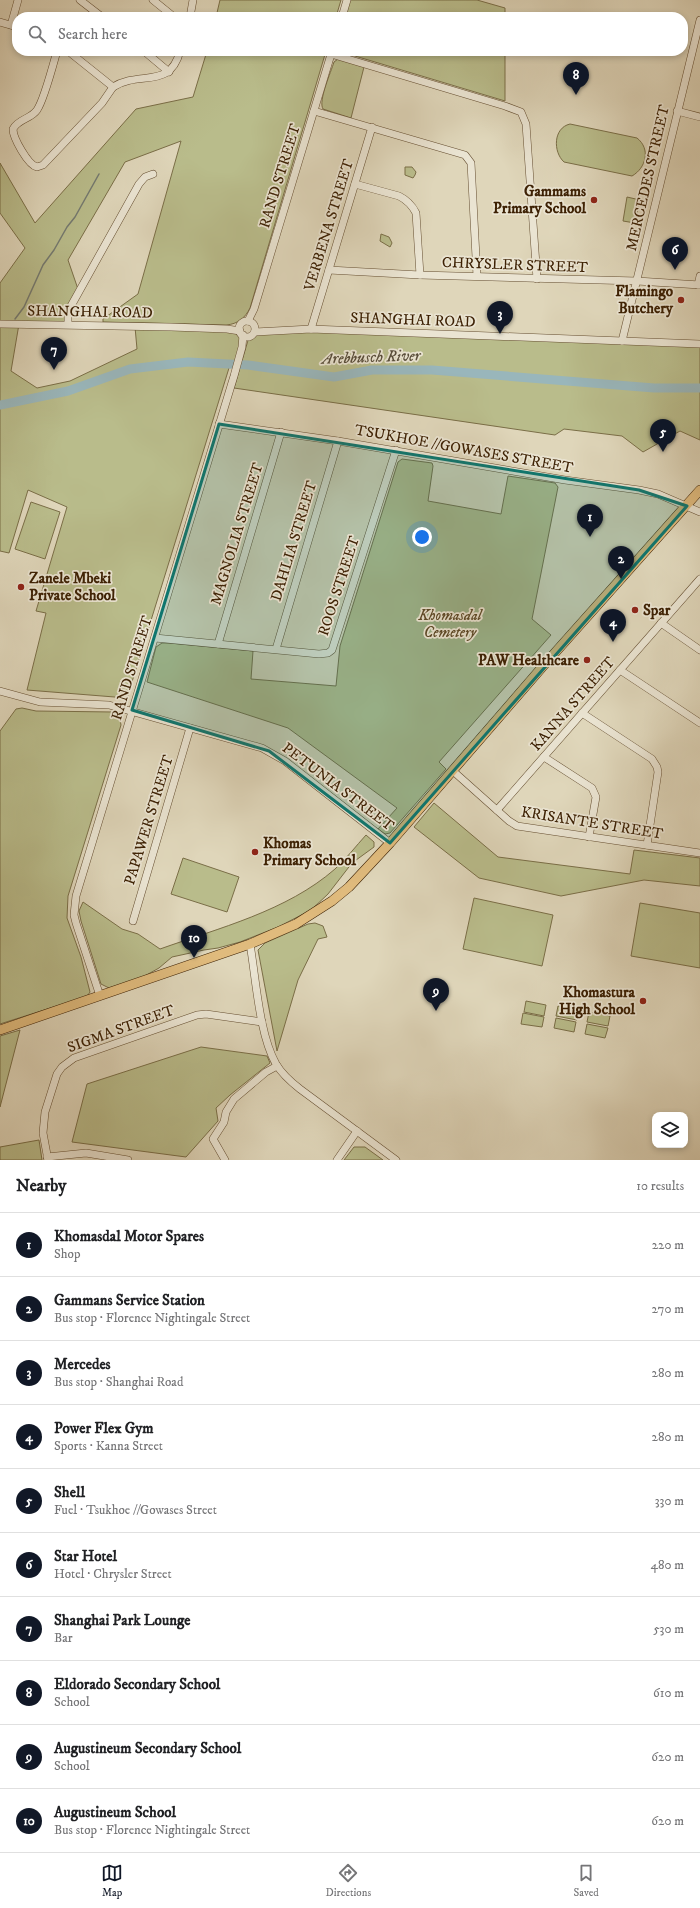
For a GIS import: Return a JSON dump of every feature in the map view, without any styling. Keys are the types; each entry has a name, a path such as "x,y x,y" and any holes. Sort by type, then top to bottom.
{"main road":[{"path":"0,1030 250,944 284,930 318,911 349,887 390,843 544,665 700,490"}],"street":[{"path":"16,12 18,0"},
{"path":"80,0 96,12"},
{"path":"153,0 168,12"},
{"path":"191,12 193,0"},
{"path":"343,12 347,0"},
{"name":"MERCEDES STREET","path":"622,341 700,20"},
{"path":"0,22 12,25"},
{"path":"55,56 38,109 18,123 14,129 15,137 29,163 37,167 43,164 102,103 113,87 123,82 164,75 170,72 175,66 178,56"},
{"path":"74,56 113,87"},
{"path":"150,56 170,72"},
{"name":"RAND STREET","path":"100,996 76,923 74,906 81,878 330,56"},
{"path":"341,56 521,112 526,124 537,279"},
{"path":"314,111 465,154 469,158 471,163 477,276"},
{"path":"677,111 700,117"},
{"name":"VERBENA STREET","path":"311,329 372,127"},
{"path":"68,324 68,311 139,184 145,177 153,174"},
{"path":"355,184 399,196 405,199 413,208 416,213 420,275"},
{"name":"CHRYSLER STREET","path":"329,270 420,275 637,281 699,285"},
{"path":"699,285 700,276"},
{"name":"SHANGHAI ROAD","path":"0,324 68,324 269,330 311,329 700,344"},
{"name":"TSUKHOE //GOWASES STREET","path":"219,424 396,450 565,480 644,490 700,512"},
{"name":"MAGNOLIA STREET","path":"218,644 281,432"},
{"name":"DAHLIA STREET","path":"276,649 338,441"},
{"name":"ROOS STREET","path":"154,638 319,654 328,653 332,650 396,450"},
{"name":"KANNA STREET","path":"497,810 700,579"},
{"path":"661,624 700,650"},
{"path":"620,670 700,723"},
{"name":"PETUNIA STREET","path":"0,691 40,702 109,705 132,710 269,751 292,766 390,843"},
{"path":"582,713 652,759 657,767 658,772 647,845"},
{"name":"PAPAWER STREET","path":"133,921 190,728"},
{"path":"544,757 592,788 596,797 589,837"},
{"name":"KRISANTE STREET","path":"453,771 509,821 517,826 700,853"},
{"path":"250,944 262,1022 269,1047 277,1066 290,1081 396,1160"},
{"name":"SIGMA STREET","path":"47,1159 43,1126 45,1112 57,1074 62,1067 74,1058 197,1015 206,1014 262,1022"},
{"path":"225,1160 213,1139 224,1122 226,1112 239,1094 266,1072 277,1066"},
{"path":"337,1160 357,1131"},
{"path":"47,1159 86,1153 128,1160"}],"highlighted area":[{"path":"219,424 639,490 687,506 390,843 269,751 132,710"}],"green space":[{"path":"220,0 341,0 337,12 217,12"},
{"path":"350,0 477,0 505,8 505,12 346,12"},
{"path":"205,56 325,56 250,308 243,318 238,322 226,325 103,322 103,319 138,294 181,141 125,162 68,260 79,292 71,306 68,324 19,324 11,371 37,388 70,381 137,349 135,327 227,329 243,335 237,365 188,362 167,365 189,363 229,366 229,368 127,698 27,690 46,613 36,611 67,507 28,490 9,553 0,551 0,283 25,248 0,213 0,163 35,223 136,109 193,97"},
{"path":"355,56 505,56 505,101"},
{"path":"338,59 364,67 351,118 323,109 322,105 323,93 334,62"},
{"path":"570,124 637,138 644,147 645,153 645,158 641,168 632,176 564,162 560,158 556,141 560,130 564,126"},
{"path":"405,167 412,167 416,172 413,178 405,175"},
{"path":"627,197 640,200 635,223 623,221"},
{"path":"381,234 389,237 392,243 390,247 380,241"},
{"path":"269,330 700,344 700,440 680,431 643,452 622,436 564,429 555,435 234,388 249,337 255,332"},
{"name":"Khomasdal Cemetery","path":"402,459 432,463 433,466 428,501 501,514 508,476 555,483 558,487 532,619 551,635 439,762 446,769 390,833 385,834 378,829 397,808 288,728 147,682 156,647 162,643 169,643 253,651 251,679 336,686 340,646 398,462"},
{"path":"31,502 60,512 45,559 15,549"},
{"path":"22,708 36,711 113,712 119,717 121,725 68,896 67,918 81,957 90,992 82,998 0,1024 0,731 16,709"},
{"path":"434,803 498,857 630,874 634,850 700,858 700,886 644,880 561,896 479,878 414,827"},
{"path":"366,835 374,842 374,847 352,863 328,894 311,910 278,927 240,942 172,957 159,968 141,978 109,988 101,984 81,921 79,911 83,902 122,929 138,934 160,949 229,926 296,896 316,884 335,869"},
{"path":"183,858 239,877 227,912 171,894"},
{"path":"474,898 553,915 542,966 463,949"},
{"path":"640,903 700,913 700,968 631,956"},
{"path":"315,923 323,926 327,937 318,939 298,980 277,1051 258,950 265,943 308,924"},
{"path":"526,1001 546,1005 544,1016 524,1012"},
{"path":"558,1006 579,1010 577,1020 556,1016"},
{"path":"589,1012 610,1016 608,1026 587,1022"},
{"path":"523,1013 544,1017 542,1027 521,1024"},
{"path":"556,1018 576,1022 574,1032 554,1028"},
{"path":"587,1024 608,1028 605,1038 585,1034"},
{"path":"20,1030 0,1107 0,1036"},
{"path":"201,1047 267,1056 270,1063 216,1108 218,1121 186,1157 72,1142 87,1084"},
{"path":"39,1140 42,1160 0,1160 0,1147"},
{"path":"354,1147 365,1147 383,1160 344,1160"}],"waterway":[{"path":"15,319 24,307 43,265 75,217 99,174"},
{"name":"Arebbusch River","path":"0,405 68,391 130,369 188,362 248,365 334,377 372,370 432,370 654,388 700,388"}],"place":[{"name":"Eldorado Secondary School","path":"576,95"},
{"name":"Gammams Primary School","path":"594,200"},
{"name":"Star Hotel","path":"675,270"},
{"name":"Flamingo Butchery","path":"681,300"},
{"name":"Mercedes","path":"500,334"},
{"name":"Shanghai Park Lounge","path":"54,370"},
{"name":"Shell","path":"663,452"},
{"name":"Khomasdal Motor Spares","path":"590,537"},
{"name":"Gammans Service Station","path":"621,579"},
{"name":"Zanele Mbeki Private School","path":"21,587"},
{"name":"Spar","path":"635,610"},
{"name":"Power Flex Gym","path":"613,642"},
{"name":"PAW Healthcare","path":"587,660"},
{"name":"Khomas Primary School","path":"255,852"},
{"name":"Augustineum School","path":"194,958"},
{"name":"Khomastura High School","path":"643,1001"},
{"name":"Augustineum Secondary School","path":"436,1011"}]}
